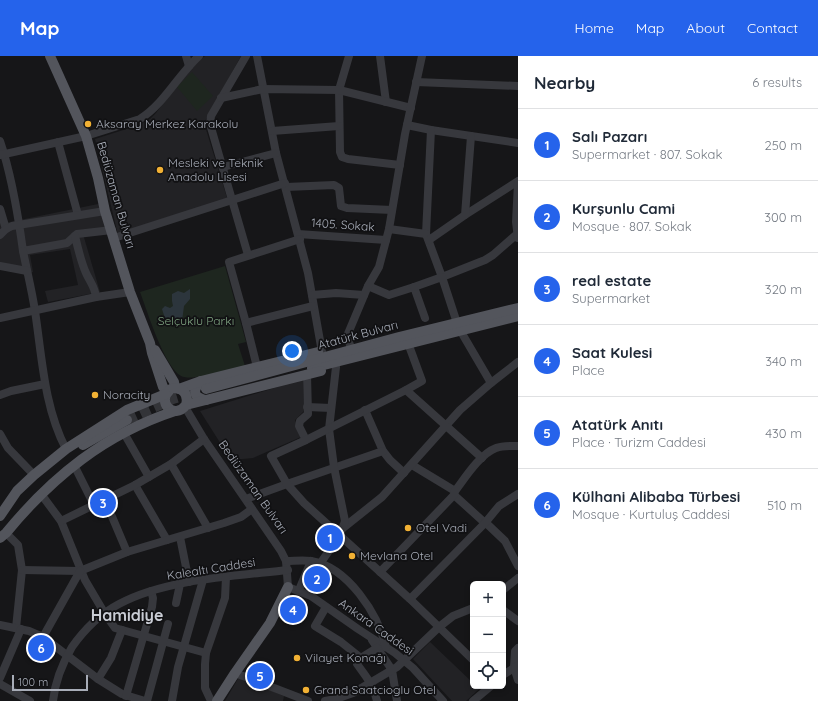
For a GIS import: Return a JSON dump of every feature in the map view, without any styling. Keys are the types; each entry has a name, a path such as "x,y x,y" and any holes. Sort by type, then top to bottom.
{"main road":[{"name":"Bediüzaman Bulvarı","path":"50,56 86,136 98,178 105,211 130,292 150,343 174,382 172,390"},
{"name":"Atatürk Bulvarı","path":"205,391 402,342 518,308"},
{"name":"Atatürk Bulvarı","path":"459,326 518,316"},
{"path":"0,520 12,505 45,473 86,444 126,426 179,411 205,391 257,367 350,346 402,342"},
{"path":"0,516 18,491 34,474 66,449 127,410 172,390 205,391 306,374 365,360 402,342"},
{"path":"172,390 184,392 186,395 186,406"},
{"path":"172,390 165,399 166,405 175,411"},
{"path":"150,401 155,402 159,406 160,412 158,417"},
{"path":"2,534 41,494 74,465 126,426"},
{"path":"2,534 20,506 45,481 76,457 126,426"},
{"path":"217,701 270,623 288,587"}],"street":[{"path":"186,56 188,66"},
{"path":"2,154 86,136 129,123 146,116 188,66 199,56"},
{"path":"246,56 211,116 210,124 248,255"},
{"path":"257,56 276,153 299,236 312,295 322,352"},
{"path":"349,56 338,90 340,152 342,157 400,165"},
{"path":"380,56 386,102"},
{"path":"350,346 347,336 368,286 379,267 389,229 407,125 422,56"},
{"path":"416,82 518,86"},
{"path":"221,98 263,89 338,90 411,108"},
{"path":"407,125 518,143"},
{"path":"272,131 339,126"},
{"path":"431,130 428,237 459,326 491,383"},
{"path":"465,215 472,136"},
{"path":"0,141 20,225 35,310 45,384 55,423 66,449"},
{"path":"58,142 78,215"},
{"path":"223,167 276,153"},
{"path":"389,229 428,237 518,182"},
{"path":"368,286 389,295 442,277 485,260 493,255 518,236 516,222 518,182"},
{"path":"24,251 67,243 77,234 113,234 285,185 337,186 340,190 341,206 347,208 392,210"},
{"path":"0,209 2,230 20,225 105,211"},
{"path":"76,236 86,275 95,290 96,297"},
{"path":"257,367 229,262 299,236"},
{"name":"1405. Sokak","path":"299,236 386,240"},
{"path":"0,266 27,271"},
{"path":"414,287 425,318"},
{"path":"0,318 96,297 130,292"},
{"path":"312,295 336,293 364,295"},
{"path":"246,323 314,306"},
{"path":"402,342 422,381 329,429 271,456 287,484 304,503 341,531 380,572 410,598 470,657"},
{"path":"341,531 382,496 412,465 460,410 518,362"},
{"path":"320,564 341,531 345,521 334,467 329,429 336,367"},
{"path":"306,374 308,414 300,421 299,426 306,440"},
{"path":"0,395 10,391 45,384"},
{"path":"406,390 482,458"},
{"name":"Bediüzaman Bulvarı","path":"186,406 204,439 281,551 286,561"},
{"path":"307,407 331,408"},
{"path":"365,410 383,451 404,473"},
{"path":"126,426 149,477"},
{"path":"0,434 2,445 34,474"},
{"path":"61,521 149,477 171,464 204,439"},
{"path":"380,572 454,493 487,453 496,448 518,446"},
{"path":"246,499 383,451"},
{"path":"171,464 208,528"},
{"path":"74,465 94,505"},
{"path":"412,465 454,493 505,541 518,566"},
{"path":"135,485 167,540"},
{"path":"41,494 61,521 80,571 115,628 206,653"},
{"path":"410,598 485,522 498,506 518,494"},
{"path":"105,500 127,552"},
{"path":"22,570 80,571 127,552 180,537 241,517 252,509"},
{"path":"0,678 18,629 22,570 18,544 2,534"},
{"path":"180,537 189,582"},
{"path":"288,587 288,570 286,561 311,561 332,570 350,582 364,600 382,632 386,647"},
{"path":"299,590 311,561"},
{"name":"Kalealtı Caddesi","path":"53,701 57,679 68,655 79,638 93,623 118,604 151,591 189,582 288,570"},
{"path":"43,637 80,571"},
{"path":"211,701 205,688 206,653 225,598 226,577"},
{"path":"506,588 518,578"},
{"path":"172,701 178,667 203,580"},
{"path":"176,603 180,584"},
{"name":"Ankara Caddesi","path":"288,587 299,590 311,596 386,647 413,668 443,701"},
{"path":"126,696 152,607 153,598 151,591"},
{"path":"326,607 315,626 341,642 361,658"},
{"path":"325,701 353,694 392,670 404,661 439,626 454,616 470,609"},
{"path":"506,612 518,621"},
{"path":"0,625 43,637 98,679 126,696 146,701 168,624"},
{"path":"98,679 116,648 122,630"},
{"path":"369,636 392,670 397,701"},
{"path":"377,648 361,658 357,664 371,682 375,690 377,701"},
{"path":"518,648 515,651 518,680"},
{"path":"506,673 516,666"},
{"path":"235,673 286,697 308,701"},
{"path":"0,684 17,698 30,701"},
{"path":"477,700 488,689"}],"shaded area":[{"name":"Mesleki ve Teknik Anadolu Lisesi","path":"205,56 241,56 204,123 228,201 118,235 95,139 139,125 150,119 189,70"},
{"path":"103,203 112,230 83,234 100,292 48,302 45,291 78,285 70,249 30,255 33,272 27,274 0,269 0,207 5,223"},
{"path":"190,289 190,299 184,306 182,321 177,325 168,323 162,309 165,306 170,308 173,306 172,294 178,291 184,293"},
{"path":"303,379 304,411 295,420 301,437 253,458 231,460 200,411"},
{"path":"430,642 470,680 470,689 479,689 466,701 452,701 413,659"},
{"path":"239,677 284,696 283,701 225,701"}],"green space":[{"path":"192,72 213,96 197,111 177,87"},
{"name":"Selçuklu Parkı","path":"225,266 246,342 238,344 245,366 205,376 190,378 184,377 177,373 164,353 152,326 140,292"}],"tunnel":[{"path":"127,420 173,399 193,393"}],"place":[{"name":"Aksaray Merkez Karakolu","path":"88,124"},
{"name":"Mesleki ve Teknik Anadolu Lisesi","path":"160,170"},
{"name":"Noracity","path":"95,395"},
{"name":"real estate","path":"103,503"},
{"name":"Otel Vadi","path":"408,528"},
{"name":"Salı Pazarı","path":"330,538"},
{"name":"Mevlana Otel","path":"352,556"},
{"name":"Kurşunlu Cami","path":"317,579"},
{"name":"Saat Kulesi","path":"293,610"},
{"name":"Külhani Alibaba Türbesi","path":"41,648"},
{"name":"Vilayet Konağı","path":"297,658"},
{"name":"Atatürk Anıtı","path":"260,676"},
{"name":"Grand Saatcioglu Otel","path":"306,690"}],"district":[{"name":"Hamidiye","path":"127,615"}]}
